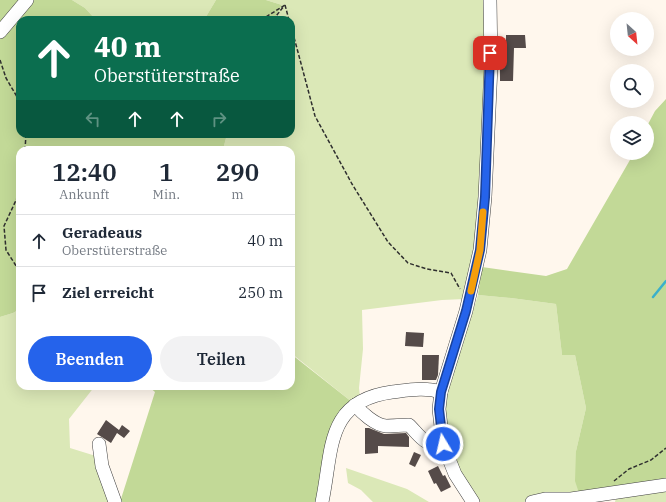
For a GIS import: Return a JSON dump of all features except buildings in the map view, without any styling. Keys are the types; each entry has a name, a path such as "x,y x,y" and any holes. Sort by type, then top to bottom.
{"street":[{"path":"0,32 27,0"},
{"path":"473,502 455,474 443,444 439,409 441,392 469,300 480,250 485,197 491,66 490,0"},
{"path":"322,502 328,460 335,434 341,422 355,405 363,399 376,394 419,389 431,389 441,392"},
{"path":"355,405 363,414 385,426 409,425 422,439 430,444 443,444"},
{"path":"99,444 102,466 115,502"},
{"path":"532,502 571,499 666,486"}],"path":[{"path":"267,16 285,5"},
{"path":"276,16 285,5"},
{"path":"285,5 288,16"},
{"path":"295,41 315,116 352,184 388,242 408,263 426,269 450,274 469,300"},
{"path":"0,60 6,78 16,94"},
{"path":"16,200 4,226 6,250 16,266"},
{"path":"599,494 629,469 651,460 666,448"}],"green space":[{"path":"0,0 72,0 85,8 92,16 16,16 16,138 226,138 224,146 16,146 16,311 0,317"},
{"path":"72,0 216,0 206,16 92,16 85,8"},
{"path":"216,0 266,0 282,5 276,16 206,16"},
{"path":"266,0 486,0 488,67 477,249 465,299 442,300 362,310 363,349 359,388 360,397 352,402 295,356 295,146 224,146 226,138 295,138 295,16 276,16 282,5"},
{"path":"666,99 666,483 579,493 575,481 576,451 586,408 575,355 562,355 556,304 478,295 482,267 546,276 567,269 630,160 654,160 654,116 652,116"},
{"path":"478,295 556,304 562,355 575,355 586,408 576,451 579,493 543,496 524,502 477,502 459,473 447,443 443,415 447,391"},
{"path":"16,311 16,390 92,390 69,419 70,448 99,457 112,502 0,502 0,317"},
{"path":"295,357 352,402 320,502 120,502 155,392 153,390 295,390"},
{"path":"346,468 407,489 429,502 373,502 361,490 348,483"},
{"path":"666,489 666,502 615,502 617,494"}],"waterway":[{"path":"653,297 666,281"}],"slow traffic":[{"path":"471,291 480,250 483,212"}],"route":[{"path":"443,444 439,409 441,392 466,311 480,250 485,197 491,66 490,53"}]}
